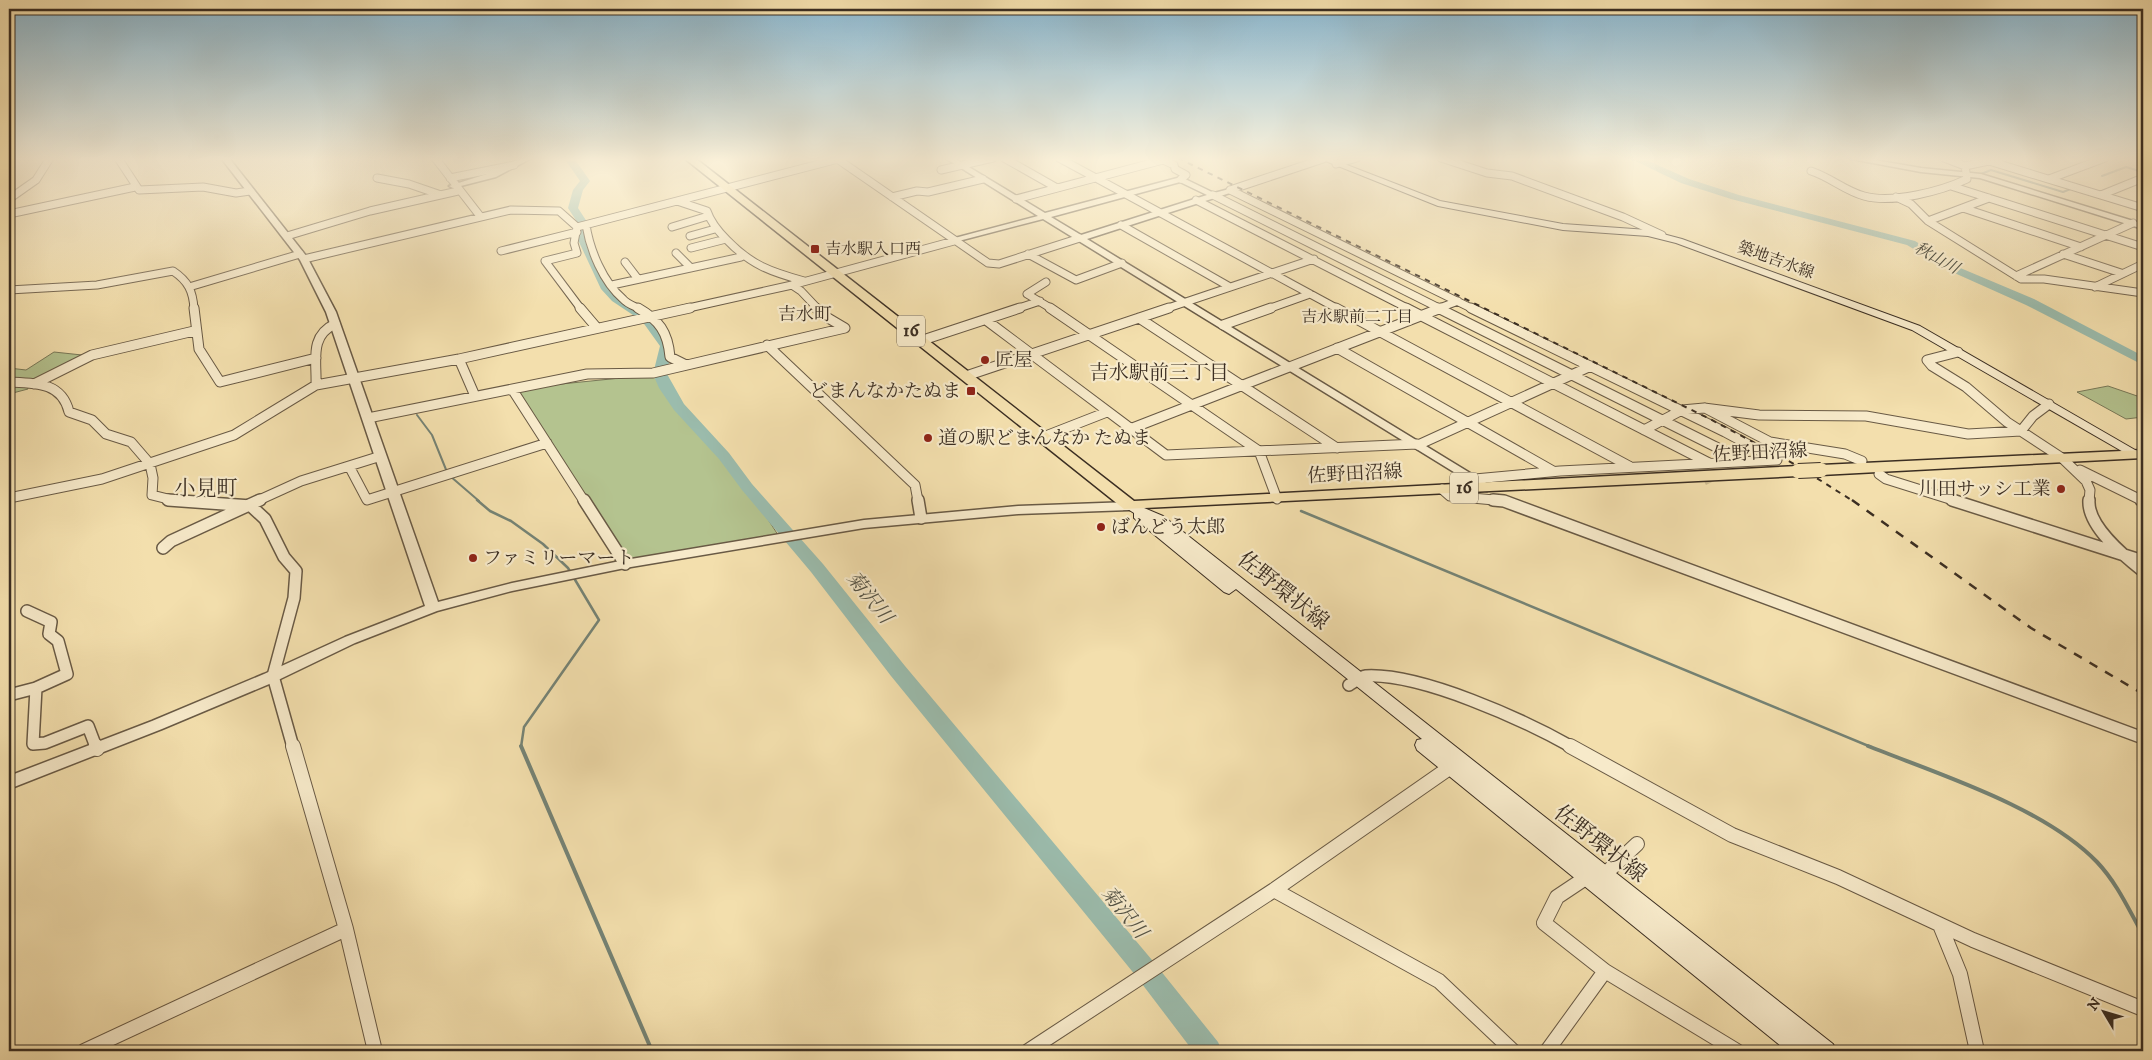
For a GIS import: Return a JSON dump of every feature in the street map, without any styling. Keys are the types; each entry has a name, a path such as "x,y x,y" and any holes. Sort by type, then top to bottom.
{"main road":[{"name":"16","path":"753,207 923,340 1130,506"},
{"name":"築地吉水線","path":"1463,207 1563,227 1662,235 1906,324 2139,454"},
{"name":"佐野田沼線","path":"1130,506 1442,489 1481,483 2066,462 2139,454"},
{"name":"佐野環状線","path":"1130,506 1148,524 1353,682 1595,876 1825,1051"},
{"name":"佐野環状線","path":"1595,876 1802,1051"}],"street":[{"path":"9,214 41,207"},
{"path":"264,207 302,257 335,324 433,608"},
{"path":"287,236 386,207"},
{"path":"473,207 480,216"},
{"path":"501,251 652,207"},
{"path":"696,207 707,211 716,229 742,257 766,270 805,281"},
{"path":"907,207 988,263 999,264 1174,207"},
{"path":"1030,207 1481,483 1553,471 1777,460 1682,410 1266,207"},
{"path":"9,498 58,490 150,464 234,435 316,385 354,380 459,359 805,281 1076,207"},
{"path":"1151,207 1630,467"},
{"path":"1211,207 1644,430 1705,464"},
{"path":"1238,207 1724,451 1734,462"},
{"path":"1597,207 1657,231 1662,235"},
{"path":"1914,207 1928,221 2022,280 2044,279 2143,293"},
{"path":"2019,207 2143,247"},
{"path":"2083,207 2143,226"},
{"path":"1928,221 1963,208 2081,247"},
{"path":"189,287 302,257 480,216 511,210 550,210 566,214 577,230 574,243 578,253 545,262 597,328"},
{"path":"672,227 708,216"},
{"path":"2016,276 2143,219"},
{"path":"1121,224 1230,287"},
{"path":"586,225 588,238 612,285 624,301 654,316 670,340 670,357 686,366"},
{"path":"690,236 716,229"},
{"path":"691,248 726,239"},
{"path":"966,376 1349,248"},
{"path":"676,253 690,268"},
{"path":"1028,254 1076,280 1122,264"},
{"path":"2064,254 2121,273"},
{"path":"612,285 742,257"},
{"path":"625,262 638,279"},
{"path":"2095,287 2143,264"},
{"path":"9,290 97,285 173,270 189,287 195,300 194,331 199,349 220,382 316,358"},
{"path":"1046,282 1027,294 1040,300 1259,450 1277,499"},
{"path":"368,418 586,374 652,373 845,328 823,315 792,284"},
{"path":"1223,324 1310,294"},
{"path":"923,340 1040,300"},
{"path":"1130,429 1458,301"},
{"path":"1139,318 1337,448"},
{"path":"986,320 1166,455 1417,445 1591,366"},
{"path":"316,385 316,344 320,331 335,324"},
{"path":"34,384 75,362 104,351 194,331"},
{"path":"767,345 915,485 921,518"},
{"path":"1337,348 1553,471"},
{"path":"1958,352 1927,360 1932,366 1966,388 2021,432 2066,462 2143,501"},
{"path":"459,359 475,396"},
{"path":"9,382 34,384 55,390 64,397 69,412 92,420 106,434 131,442 150,464 153,478 152,495 162,499 250,506 265,519 284,557 296,572 287,626 274,663 273,676 346,929 375,1051"},
{"path":"512,389 624,564"},
{"path":"2021,432 2033,416 2049,404"},
{"path":"1644,430 1682,410 1704,408 1759,415 1866,416 1968,434 2021,432"},
{"path":"1704,408 1770,442 1845,454 1862,461"},
{"path":"1043,437 1107,412"},
{"path":"349,466 367,500 547,443"},
{"path":"163,548 171,542 250,506 301,480 381,456"},
{"path":"2066,462 2086,481 2090,490 2089,504 2091,514 2124,556 2143,571"},
{"path":"1879,474 1886,479 2143,561"},
{"path":"1442,489 1450,496 1504,501 2143,738"},
{"path":"9,783 97,749 273,676 350,640 433,608 512,586 624,564 864,524 1018,510 1130,506"},
{"path":"9,695 36,688 67,674 58,641 49,634 51,622 27,611"},
{"path":"1353,682 1364,676 1415,682 1431,686 1484,707 1558,739 1732,835 1838,877 1940,925 2143,1009"},
{"path":"36,688 33,744 45,743 88,726 97,749"},
{"path":"1028,1051 1274,890 1455,764"},
{"path":"1637,844 1595,876 1557,897 1544,923 1605,972 1737,1051"},
{"path":"1274,890 1439,981 1513,1051"},
{"path":"1940,925 1960,974 1978,1051"},
{"path":"84,1051 346,929"},
{"path":"1547,1051 1605,972"}],"green space":[{"path":"54,352 82,355 27,383 28,389 9,394 9,368 26,370"},
{"path":"660,374 666,388 747,487 780,538 625,564 512,389"},
{"path":"2108,386 2143,398 2143,417 2126,419 2077,392"}],"waterway":[{"name":"菊沢川","path":"573,207 584,225 583,234 586,246 607,289 617,299 647,319 666,346 660,374 666,388 679,407 724,456 747,487 817,568 898,671 1144,968 1209,1051"},
{"name":"秋山川","path":"1775,207 1911,243 1954,269 2030,302 2143,361"},
{"path":"417,415 432,435 447,472"},
{"path":"450,476 479,501"},
{"path":"477,500 490,511 511,521 543,544 568,568 599,620 524,727 521,746"},
{"path":"1301,511 1871,747"},
{"path":"521,746 652,1051"},
{"path":"1868,746 1989,794 2049,825 2075,842 2097,862 2111,879 2143,935"}],"tunnel":[{"path":"1702,466 1710,483"}],"railway":[{"path":"1279,207 1710,419 1796,465 1853,501"},
{"path":"1852,500 2031,628 2143,694"}],"place":[{"name":"吉水駅入口西","path":"815,249"},
{"name":"匠屋","path":"985,360"},
{"name":"どまんなかたぬま","path":"971,391"},
{"name":"道の駅どまんなか たぬま","path":"928,438"},
{"name":"川田サッシ工業","path":"2061,489"},
{"name":"ばんどう太郎","path":"1101,527"},
{"name":"ファミリーマート","path":"473,558"}],"district":[{"name":"吉水町","path":"805,315"},
{"name":"吉水駅前二丁目","path":"1357,317"},
{"name":"吉水駅前三丁目","path":"1159,373"},
{"name":"小見町","path":"206,489"}]}
